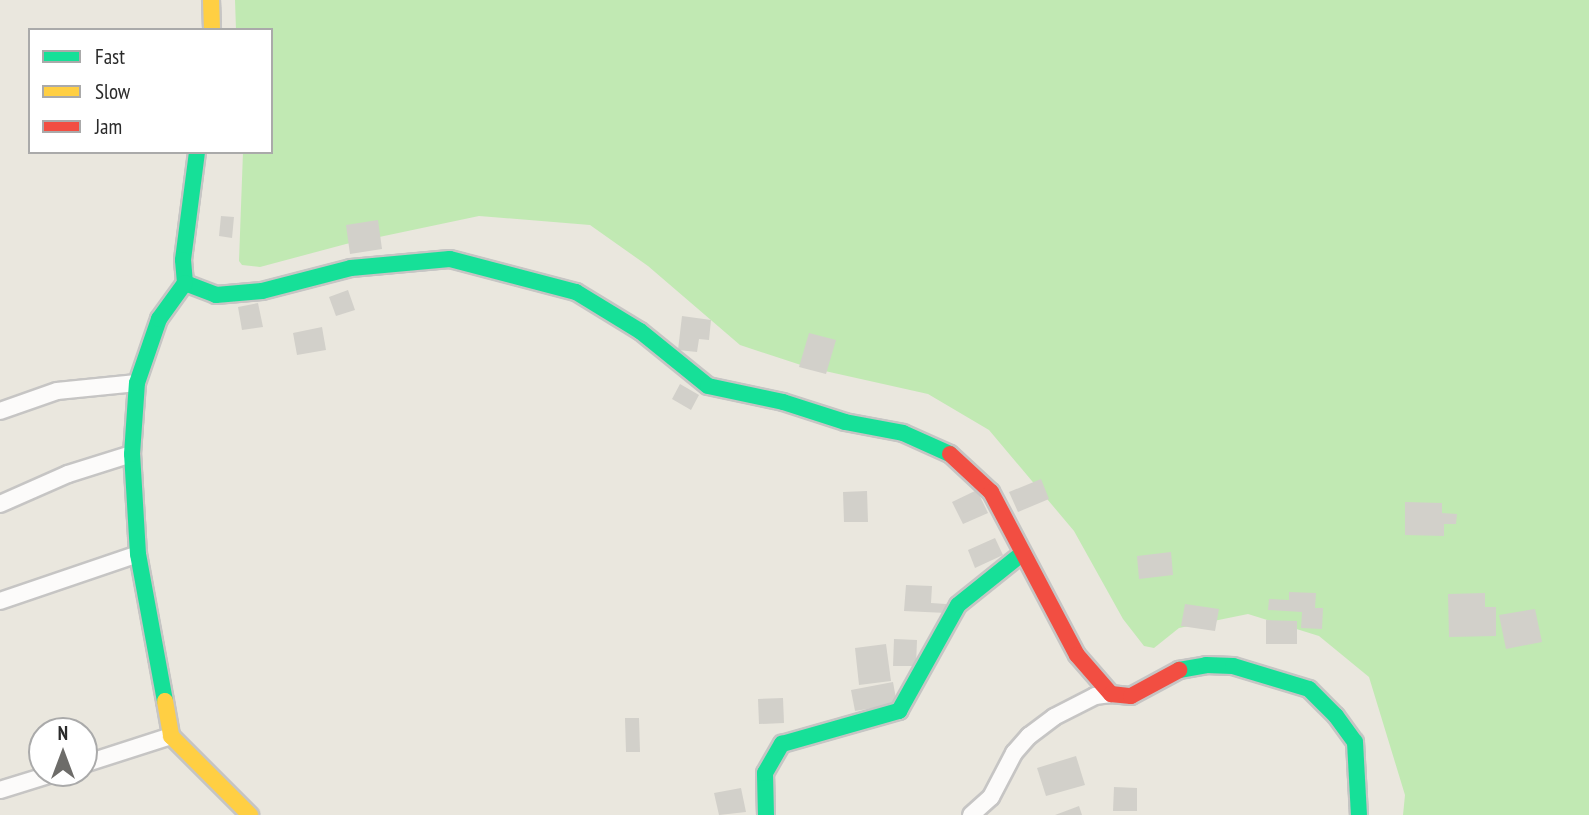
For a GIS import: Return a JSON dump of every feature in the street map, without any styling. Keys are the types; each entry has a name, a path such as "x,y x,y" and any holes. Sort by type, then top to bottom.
{"street":[{"path":"211,0 212,28"},
{"path":"197,154 183,260 185,283 159,319 137,383 132,454 138,554 171,736 250,815"},
{"path":"185,283 216,295 262,291 351,268 450,259 576,292 640,331 708,386 783,402 845,422 903,433 954,456 991,492 1077,655 1111,694"},
{"path":"0,411 57,391 137,383"},
{"path":"0,504 68,474 132,454"},
{"path":"766,815 765,774 782,744 899,711 958,605 1023,553"},
{"path":"0,601 138,554"},
{"path":"971,815 991,797 1014,753 1029,736 1074,707 1095,696 1132,696 1183,668 1206,664 1233,666 1309,689 1336,716 1355,743 1359,815"},
{"path":"98,759 171,736"},
{"path":"0,790 28,781"}],"green space":[{"path":"235,0 1589,0 1589,815 1403,815 1405,795 1369,677 1319,636 1248,614 1179,628 1154,648 1144,646 1123,619 1074,531 989,430 928,394 807,367 740,345 648,266 590,225 479,216 346,244 260,267 242,265 239,261 243,154 273,154 273,28 236,28"}],"building":[{"path":"221,216 234,217 232,238 219,236"},
{"path":"378,220 382,249 350,254 346,225"},
{"path":"348,290 355,310 336,316 329,297"},
{"path":"258,303 263,327 242,330 238,307"},
{"path":"682,316 711,320 709,340 699,339 697,352 678,350"},
{"path":"322,327 326,350 297,355 293,333"},
{"path":"809,333 836,340 826,374 799,367"},
{"path":"680,384 699,395 691,410 672,399"},
{"path":"1041,479 1049,499 1018,512 1009,492"},
{"path":"977,490 988,513 963,524 952,502"},
{"path":"867,491 868,522 844,522 843,492"},
{"path":"1405,502 1442,503 1442,513 1457,514 1456,524 1444,524 1444,536 1405,535"},
{"path":"995,538 1003,555 975,568 968,550"},
{"path":"1171,552 1173,575 1139,579 1137,556"},
{"path":"906,585 932,586 931,603 946,604 946,613 904,611"},
{"path":"1289,592 1316,593 1315,608 1323,608 1322,629 1301,628 1302,612 1268,610 1269,599 1289,600"},
{"path":"1485,593 1485,607 1496,607 1496,636 1449,637 1448,594"},
{"path":"1185,604 1219,609 1215,631 1181,626"},
{"path":"1535,609 1542,642 1506,649 1499,615"},
{"path":"1266,620 1297,621 1297,644 1266,644"},
{"path":"894,639 917,640 916,666 893,666"},
{"path":"886,644 891,681 859,685 855,648"},
{"path":"893,682 897,704 855,711 851,690"},
{"path":"783,698 784,723 759,724 758,699"},
{"path":"625,718 639,718 640,752 626,752"},
{"path":"1076,756 1085,785 1046,796 1037,768"},
{"path":"1114,787 1137,788 1137,811 1113,811"},
{"path":"741,788 746,812 719,815 714,793"},
{"path":"1079,806 1082,815 1055,815"}],"traffic: fast":[{"path":"197,154 183,260 185,283 216,295 262,291 351,268 450,259 576,292 640,331 708,386 783,402 845,422 903,433 950,454"},
{"path":"165,701 138,554 132,454 137,383 159,319 185,283"},
{"path":"766,815 765,773 782,744 899,711 958,605 1023,553"},
{"path":"1179,670 1206,665 1233,666 1309,689 1336,716 1355,742 1359,815"}],"traffic: slow":[{"path":"211,0 212,28"},
{"path":"165,701 171,736 250,815"}],"traffic: jam":[{"path":"950,454 991,492 1077,655 1111,694 1131,696 1179,670"}]}
